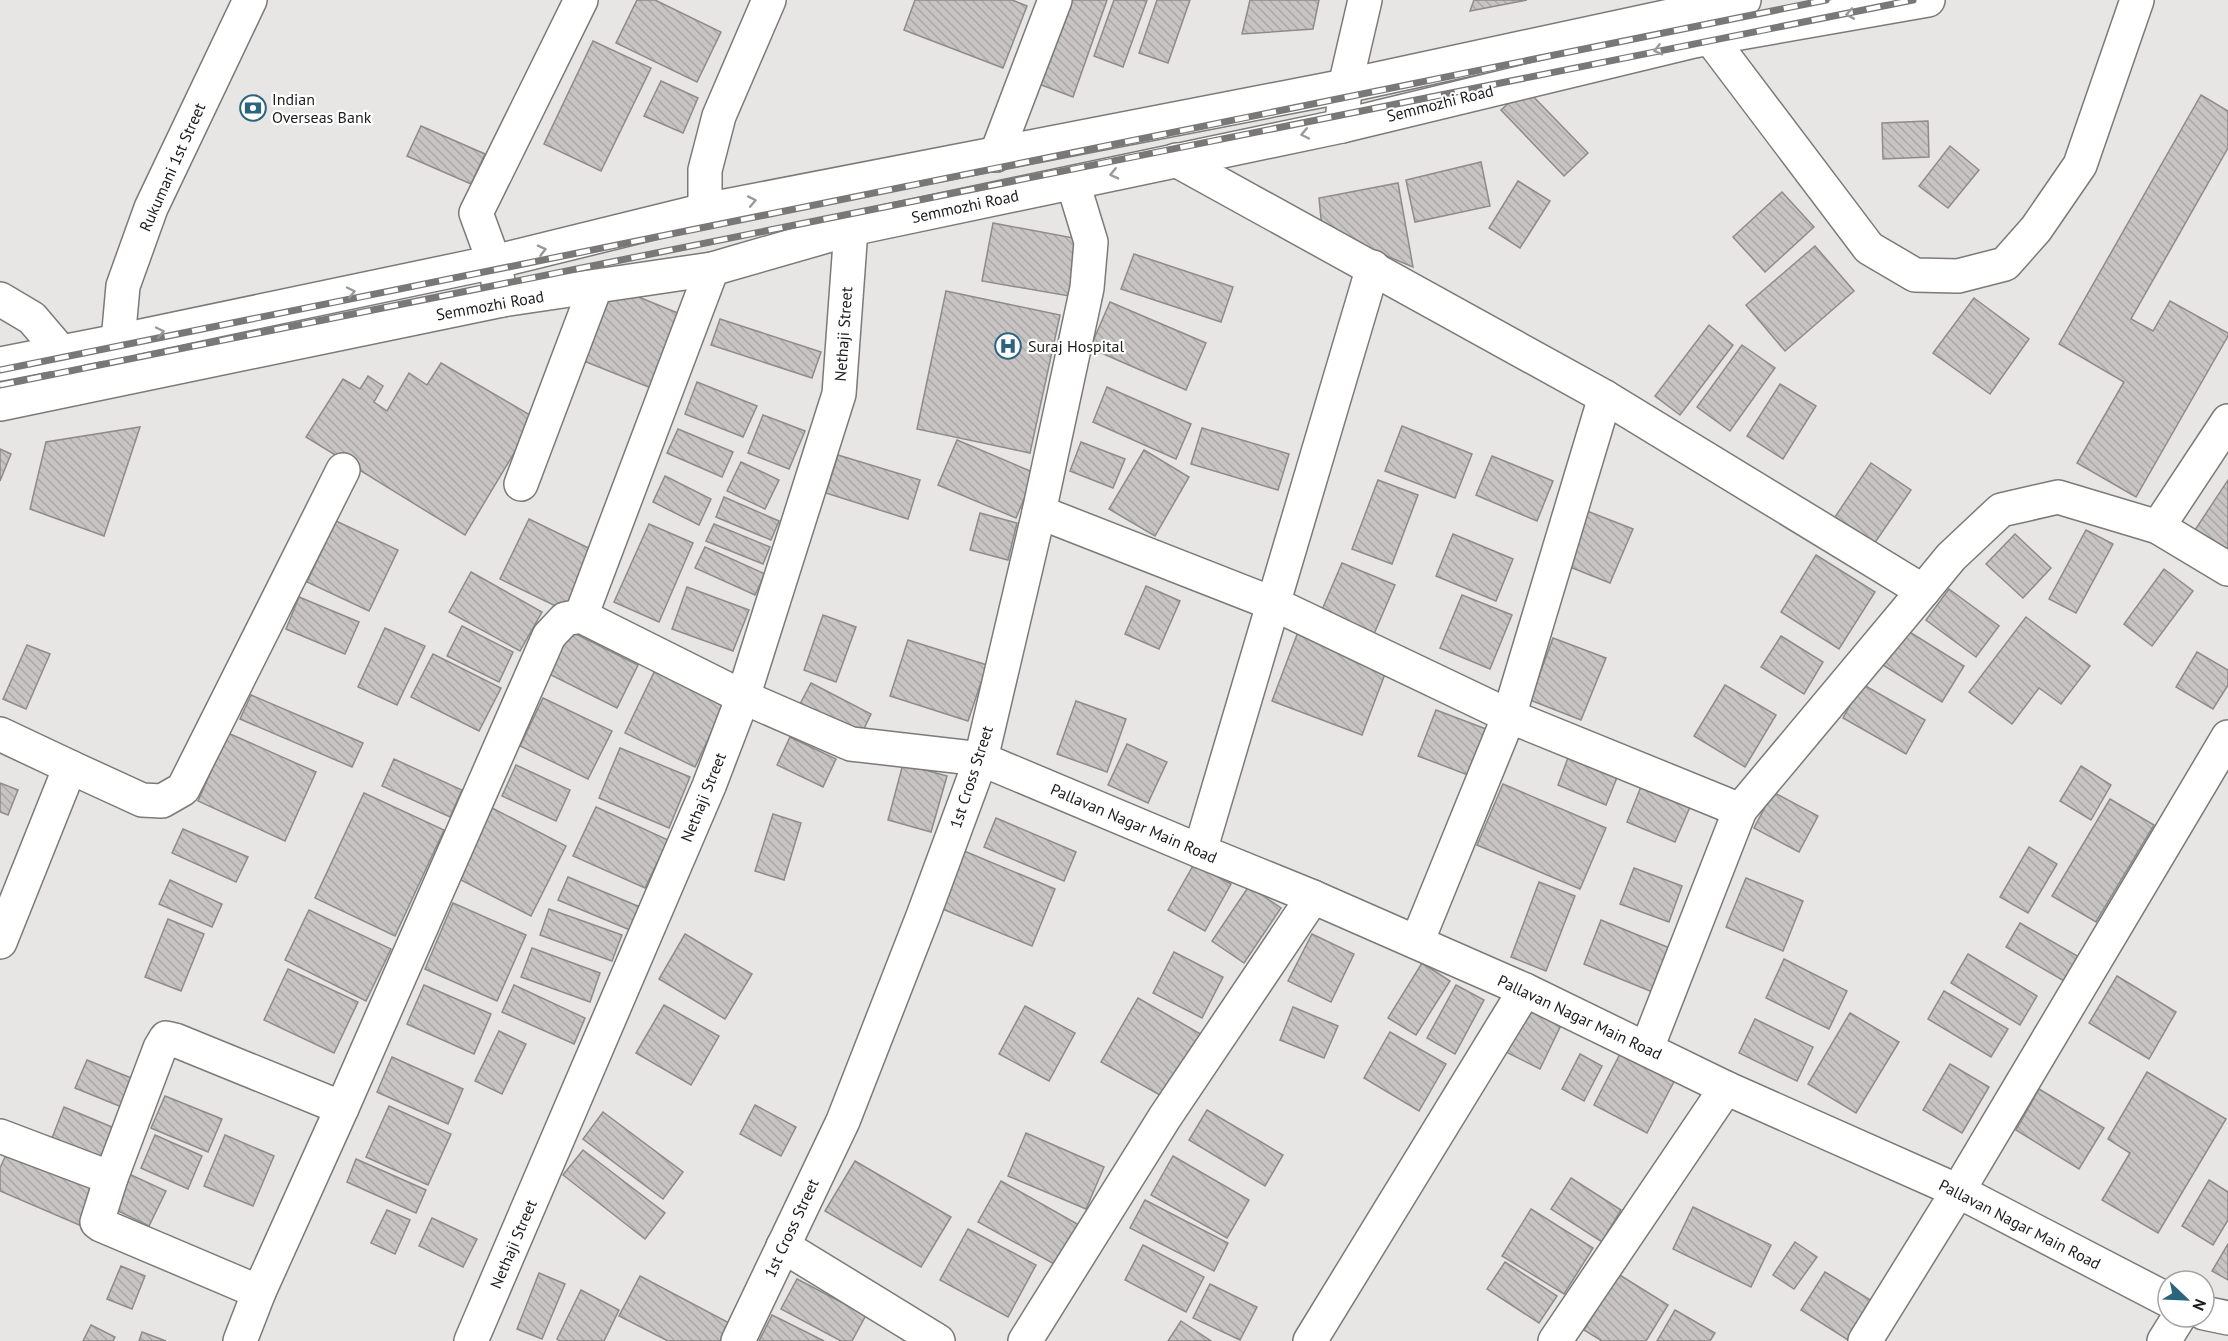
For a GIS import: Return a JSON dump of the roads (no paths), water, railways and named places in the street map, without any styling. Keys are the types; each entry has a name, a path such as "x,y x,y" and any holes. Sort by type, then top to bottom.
{"street":[{"name":"Rukumani 1st Street","path":"123,378 118,341 123,286 151,208 250,0"},
{"path":"502,300 494,262 476,213 581,0"},
{"path":"705,210 705,170 719,116 769,0"},
{"path":"996,155 1055,0"},
{"path":"1342,126 1345,86 1365,0"},
{"path":"0,364 494,262 705,210 1345,86 1645,11 1744,0"},
{"name":"Semmozhi Road","path":"0,404 502,300 712,269 851,229 1342,126 1711,39 1928,0"},
{"path":"1711,39 1869,248 1915,275 1958,276 2005,264 2036,229 2080,165 2137,0"},
{"path":"1176,160 1605,397 1923,591"},
{"name":"1st Cross Street","path":"738,1341 843,1121 981,759 1039,512 1087,288 1091,242 1073,183"},
{"name":"Nethaji Street","path":"471,1341 709,786 743,697 839,394 851,229"},
{"path":"1200,852 1373,267"},
{"path":"240,1341 259,1292 549,636 565,619 581,616 712,269"},
{"path":"522,484 595,288"},
{"path":"0,299 32,318 61,352 76,388"},
{"path":"1417,942 1509,716 1605,397"},
{"path":"2158,527 2228,421"},
{"path":"0,734 142,800 162,801 183,789 343,471"},
{"path":"1647,1048 1740,810 1951,557 2001,510 2058,497 2158,527 2228,569"},
{"path":"1039,512 1274,604 1509,716 1740,810"},
{"name":"Pallavan Nagar Main Road","path":"581,616 743,697 851,744 981,759 1200,852 1313,897 1525,990 1726,1088 1958,1191 2156,1294"},
{"path":"1865,1341 1958,1191 2228,737"},
{"path":"0,942 70,767"},
{"path":"1025,1341 1165,1117 1313,897"},
{"path":"1310,1341 1525,990"},
{"path":"259,1292 101,1226 97,1222 111,1178 160,1048 166,1038 175,1040 342,1108"},
{"path":"1555,1341 1726,1088"},
{"path":"0,1136 111,1178"},
{"path":"783,1246 938,1341"}],"railway":[{"path":"0,370 1826,0"},
{"path":"0,385 1913,0"}],"place":[{"name":"Indian Overseas Bank","path":"253,108"},
{"name":"Suraj Hospital","path":"1008,346"}]}
